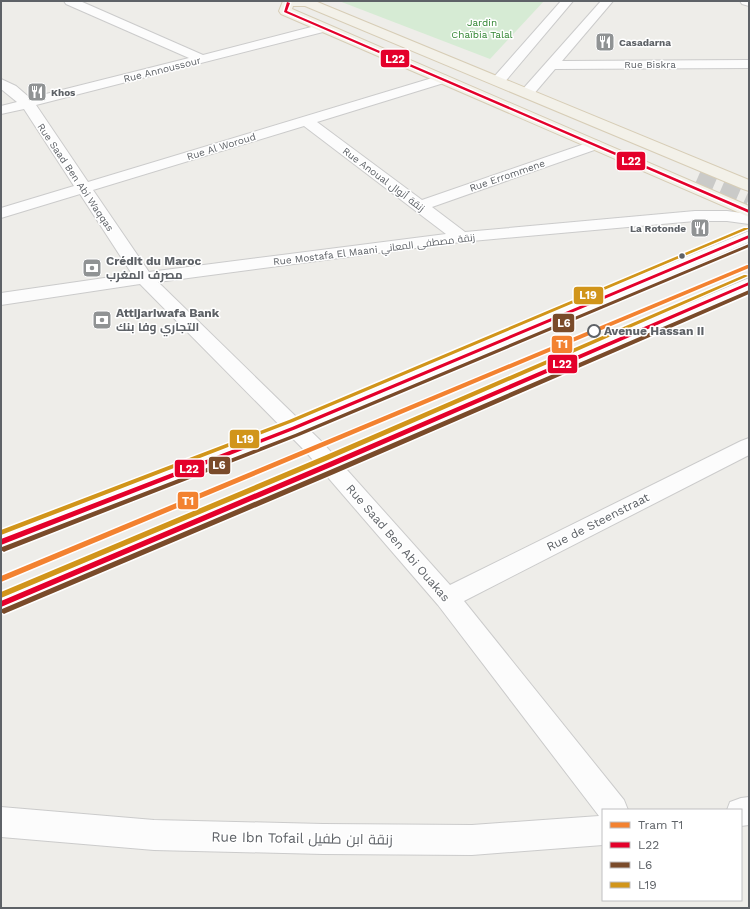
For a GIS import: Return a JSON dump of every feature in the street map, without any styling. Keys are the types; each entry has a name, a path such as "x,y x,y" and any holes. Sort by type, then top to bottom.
{"main road":[{"path":"286,2 307,2 749,186"},
{"path":"286,2 285,11 749,212"},
{"path":"286,2 698,177"}],"street":[{"path":"70,1 202,59"},
{"path":"498,81 567,1"},
{"path":"527,93 607,1"},
{"name":"Rue Annoussour","path":"1,110 323,28"},
{"name":"Rue Biskra","path":"551,65 749,64"},
{"name":"Rue Al Woroud","path":"1,213 442,79"},
{"name":"Rue Saad Ben Abi Waqqas","path":"1,83 11,89 27,103 144,278"},
{"name":"Rue Anoual زنقة أنوال","path":"306,120 461,238"},
{"name":"Rue Errommene","path":"420,206 595,145"},
{"name":"Rue Mostafa El Maani زنقة مصطفى المعاني","path":"1,299 144,278 461,238 695,216 726,216 749,220"},
{"path":"1,542 294,428 749,236"},
{"name":"Rue Saad Ben Abi Ouakas","path":"144,278 330,465 447,598 612,809"},
{"path":"1,604 330,465 749,283"},
{"name":"Rue de Steenstraat","path":"447,598 749,446"},
{"name":"Rue Ibn Tofail زنقة ابن طفيل","path":"1,822 154,835 323,839 472,840 602,830"}],"green space":[{"name":"Jardin Chaïbia Talal","path":"339,1 544,1 490,59"}],"tunnel":[{"path":"698,177 749,199"}],"tram line":[{"name":"T1","path":"1,579 749,266"}],"transit line":[{"name":"L22","path":"288,3 285,11 749,212"},
{"name":"L19","path":"1,533 291,421 746,229"},
{"name":"L22","path":"1,542 294,428 749,236"},
{"name":"L6","path":"4,549 297,435 749,245"},
{"name":"L19","path":"1,595 326,458 746,276"},
{"name":"L22","path":"1,604 329,465 749,283"},
{"name":"L6","path":"4,611 332,472 749,292"}],"place":[{"name":"Casadarna","path":"605,42"},
{"name":"Khos","path":"37,92"},
{"name":"La Rotonde","path":"700,228"},
{"name":"Crédit du Maroc مصرف المغرب","path":"92,268"},
{"name":"Attijariwafa Bank التجاري وفا بنك","path":"102,320"},
{"name":"Avenue Hassan II","path":"594,331"}]}
